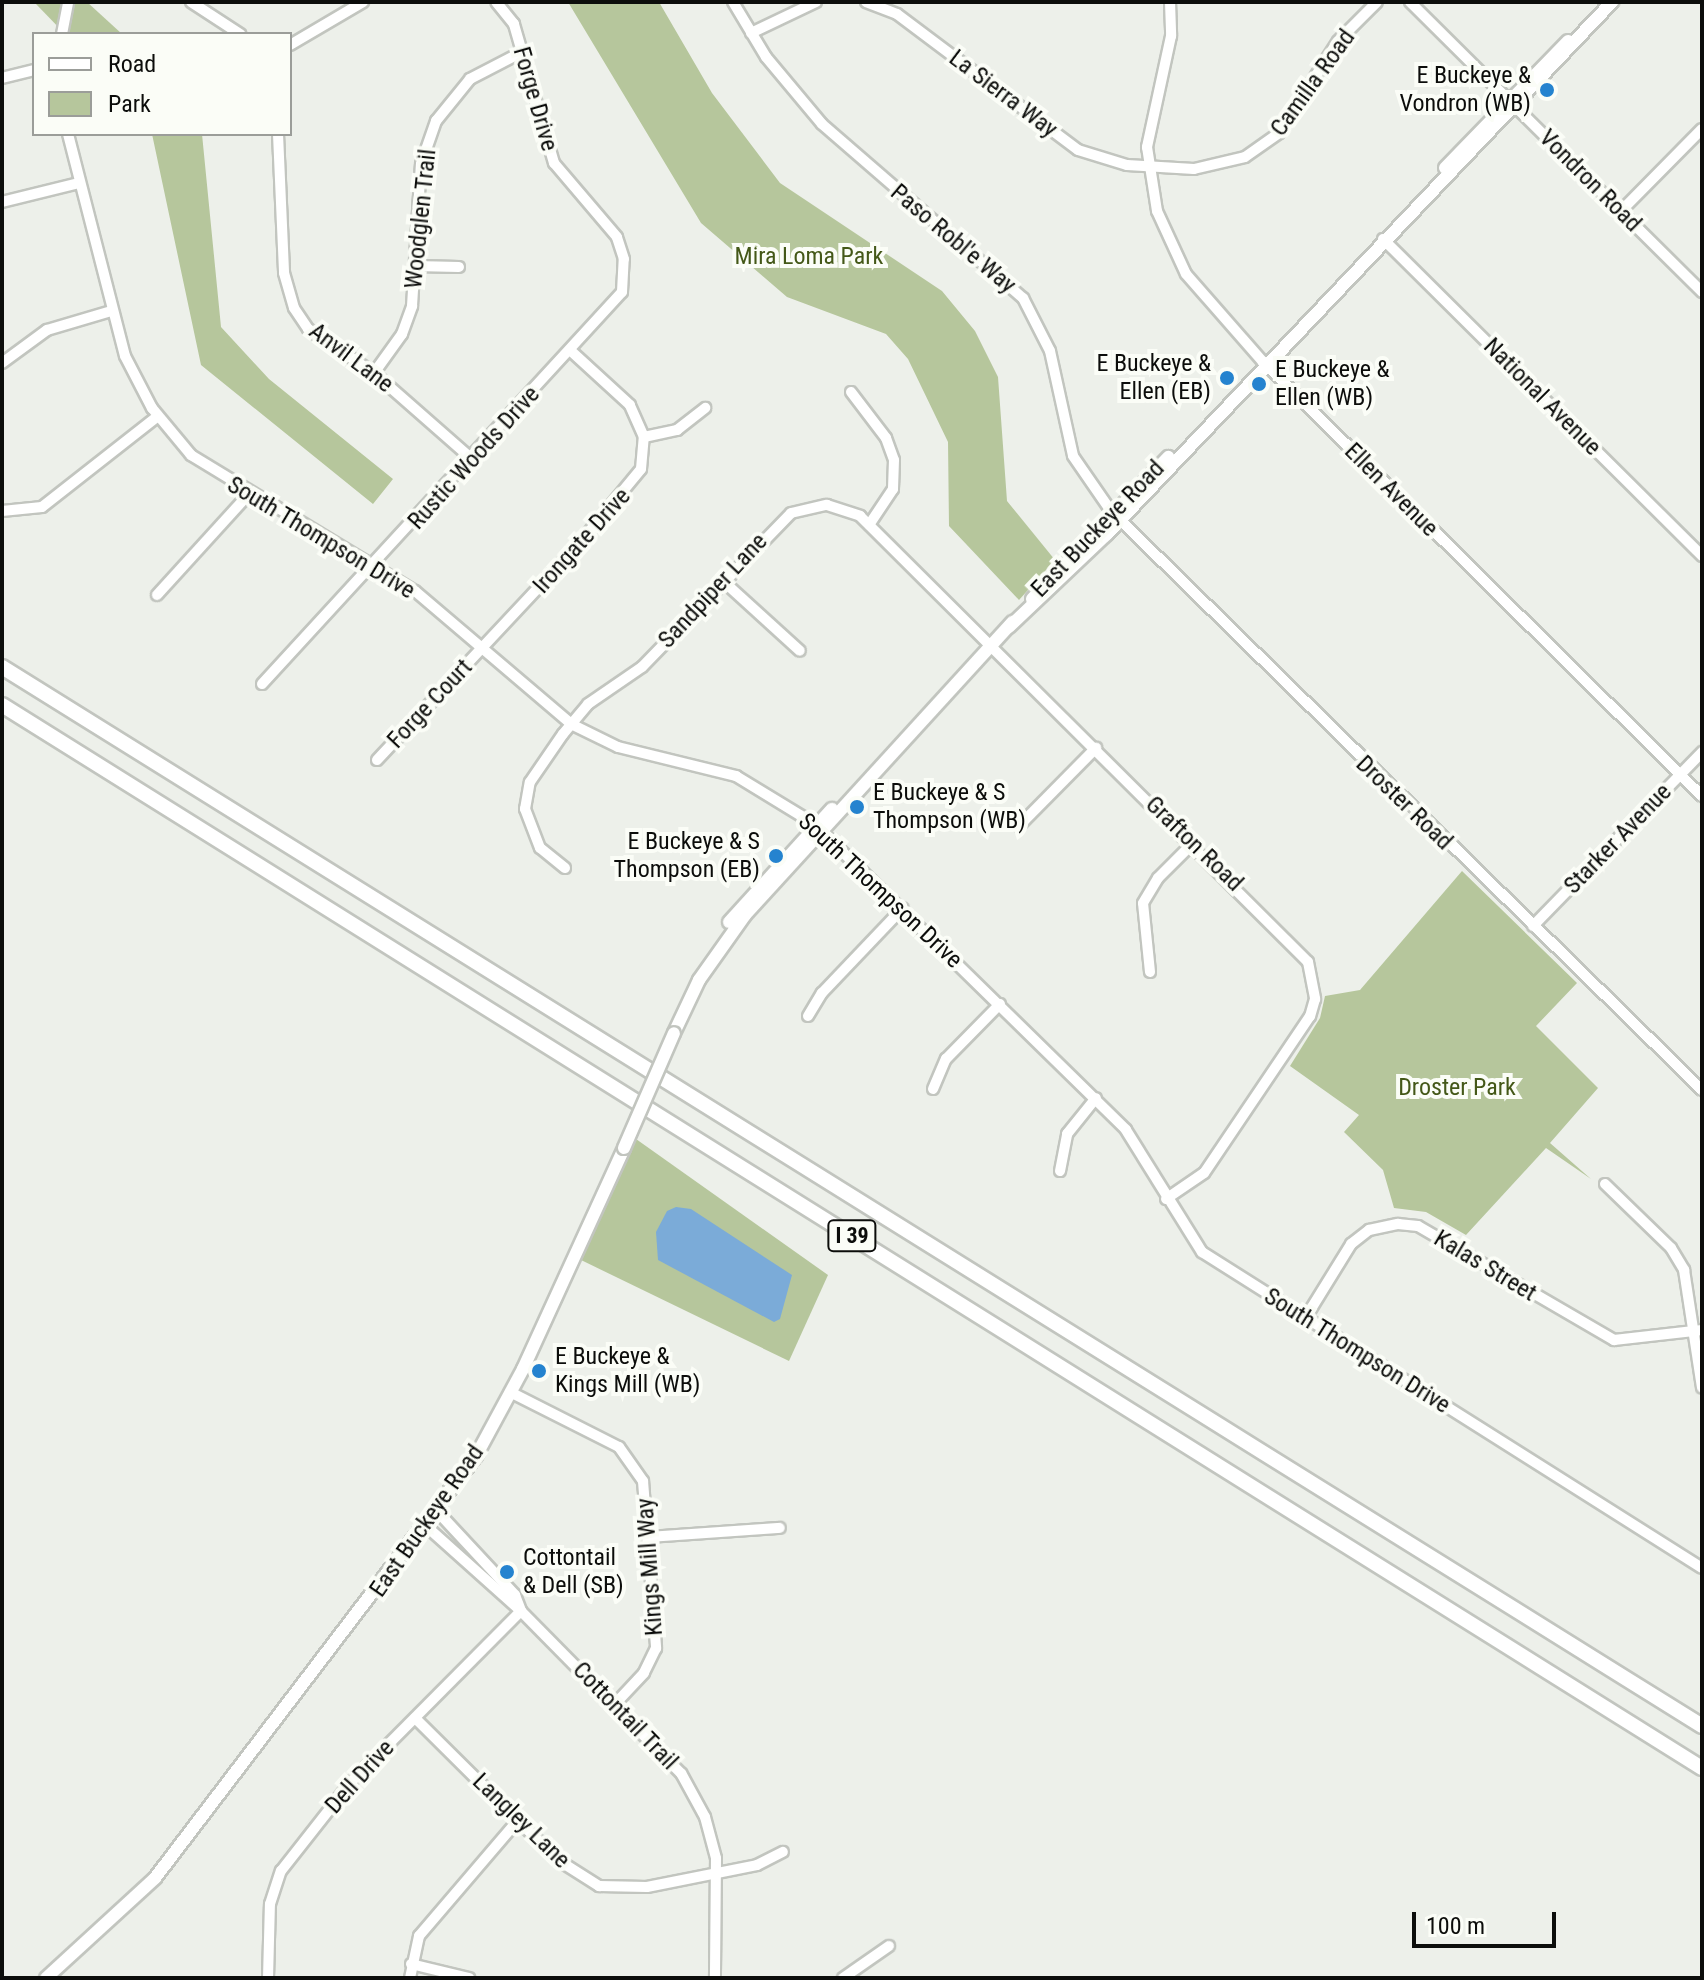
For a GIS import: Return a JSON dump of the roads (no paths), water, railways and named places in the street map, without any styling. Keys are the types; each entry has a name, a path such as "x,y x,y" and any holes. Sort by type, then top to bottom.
{"highway":[{"name":"I 39","path":"2,667 1702,1726"},
{"name":"I 39","path":"2,705 1702,1768"}],"main road":[{"name":"East Buckeye Road","path":"46,1978 155,1878 437,1511 512,1393 674,1033 733,917 1512,103 1610,5"}],"street":[{"path":"62,32 68,2"},
{"path":"191,2 237,32"},
{"path":"292,44 363,2"},
{"name":"Forge Drive","path":"496,2 514,24 554,163 613,229 624,259 614,307 571,351"},
{"name":"Paso Robl'e Way","path":"733,2 751,33 822,124 1023,298 1050,351 1073,456 1115,516"},
{"path":"751,33 816,2"},
{"name":"La Sierra Way","path":"866,2 897,14 1078,150 1149,168"},
{"name":"Ellen Avenue","path":"1170,2 1171,36 1147,147 1149,168 1175,257 1263,362 1702,796"},
{"name":"Camilla Road","path":"1149,168 1222,165 1257,151 1287,124 1338,41 1377,2"},
{"name":"Vondron Road","path":"1410,2 1702,292"},
{"name":"Woodglen Trail","path":"374,373 407,321 415,266 421,164 436,121 470,79 522,52"},
{"path":"2,78 32,70"},
{"path":"1621,211 1702,129"},
{"name":"South Thompson Drive","path":"68,136 125,356 158,416 191,455 248,495 376,565 483,648 571,724 618,747 736,776 818,828 1096,1098 1139,1145 1166,1199 1202,1252 1702,1568"},
{"name":"Anvil Lane","path":"278,136 276,179 288,296 308,329 374,373 472,459"},
{"path":"2,202 79,183"},
{"name":"National Avenue","path":"1383,239 1702,556"},
{"path":"415,266 459,267"},
{"path":"2,363 47,330 111,311"},
{"path":"571,351 630,405 644,437 677,430 705,408"},
{"name":"Rustic Woods Drive","path":"262,684 376,565 571,351"},
{"path":"851,392 880,429 894,460 893,489 869,525"},
{"path":"2,511 42,507 158,416"},
{"name":"Irongate Drive","path":"483,648 635,481 644,437"},
{"path":"157,595 248,495"},
{"name":"Sandpiper Lane","path":"565,868 533,837 525,798 571,724 642,667 773,528 803,508 837,506 869,525"},
{"name":"Droster Road","path":"1115,516 1702,1090"},
{"name":"Grafton Road","path":"869,525 1298,947 1312,971 1315,999 1204,1173 1166,1199"},
{"path":"722,580 800,651"},
{"name":"Forge Court","path":"377,760 483,648"},
{"path":"1019,826 1096,748"},
{"name":"Starker Avenue","path":"1533,926 1702,752"},
{"path":"1150,972 1143,903 1158,878 1193,843"},
{"path":"808,1016 822,993 903,908"},
{"path":"933,1089 946,1059 1000,1004"},
{"path":"1060,1171 1067,1134 1096,1098"},
{"path":"1605,1184 1678,1260 1698,1330 1702,1388"},
{"name":"Kalas Street","path":"1306,1317 1351,1244 1377,1227 1411,1225 1614,1340 1698,1330"},
{"name":"Kings Mill Way","path":"512,1393 626,1454 646,1490 656,1648 644,1673 615,1704"},
{"name":"Cottontail Trail","path":"437,1511 515,1595 521,1611"},
{"name":"Cottontail Trail","path":"426,1526 521,1611 681,1773 705,1817 716,1870 715,1978"},
{"path":"650,1537 780,1528"},
{"name":"Dell Drive","path":"268,1978 270,1904 281,1871 351,1782 521,1611"},
{"name":"Langley Lane","path":"415,1718 558,1860 599,1886 635,1890 716,1870 757,1865 783,1852"},
{"path":"410,1978 419,1936 518,1820"},
{"path":"843,1978 889,1946"},
{"path":"411,1964 469,1978"}],"water":[{"path":"676,1207 691,1209 792,1275 780,1319 774,1322 658,1260 656,1232 667,1211"}],"place":[{"name":"E Buckeye & Vondron (WB)","path":"1547,90"},
{"name":"E Buckeye & Ellen (EB)","path":"1227,378"},
{"name":"E Buckeye & Ellen (WB)","path":"1259,384"},
{"name":"E Buckeye & S Thompson (WB)","path":"857,807"},
{"name":"E Buckeye & S Thompson (EB)","path":"776,856"},
{"name":"E Buckeye & Kings Mill (WB)","path":"539,1371"},
{"name":"Cottontail & Dell (SB)","path":"507,1572"}],"park label":[{"name":"Mira Loma Park","path":"809,257"},
{"name":"Droster Park","path":"1457,1088"}]}
